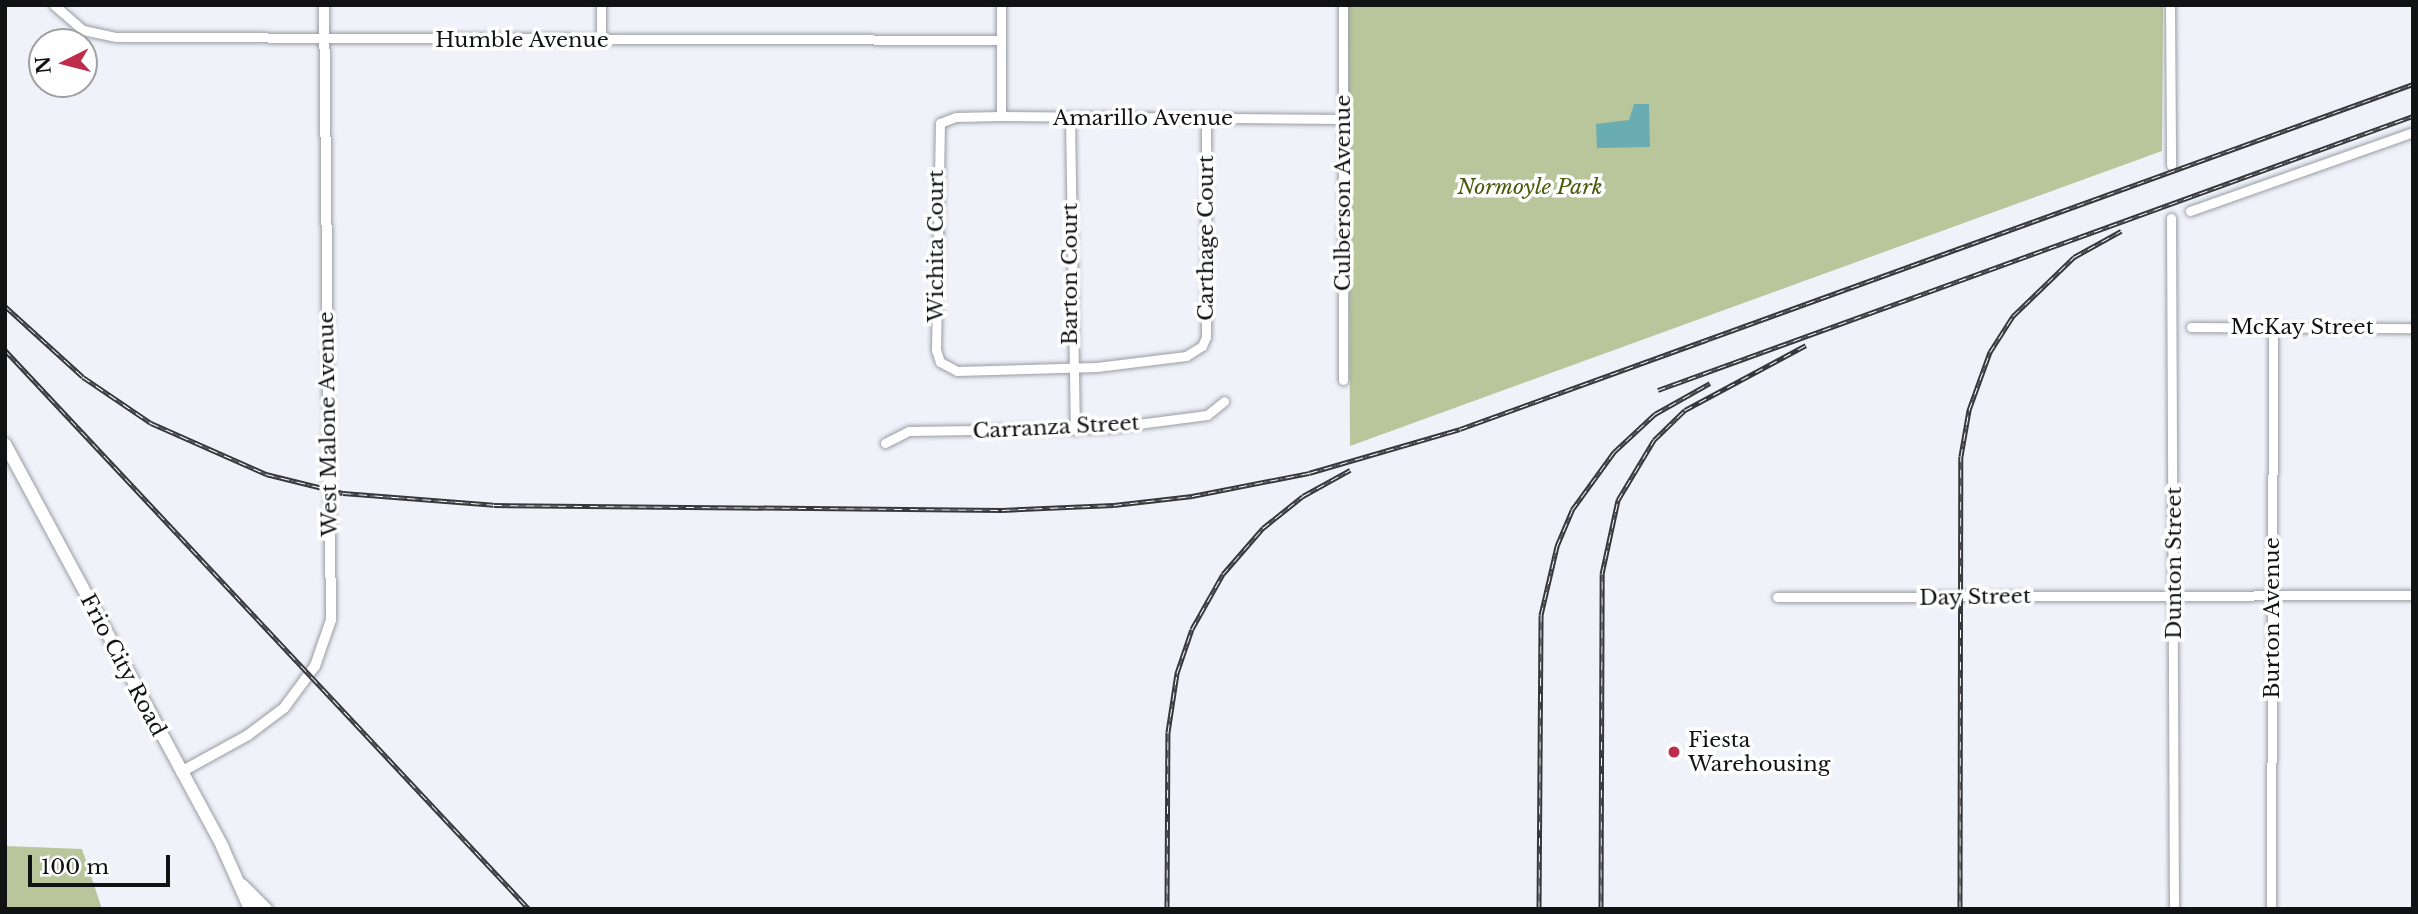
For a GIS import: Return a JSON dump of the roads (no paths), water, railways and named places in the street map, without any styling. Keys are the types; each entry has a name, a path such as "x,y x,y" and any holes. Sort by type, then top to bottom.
{"main road":[{"name":"Frio City Road","path":"5,444 242,885 250,909"},
{"name":"Frio City Road","path":"242,885 266,909"}],"street":[{"name":"Humble Avenue","path":"54,5 83,30 116,37 601,41 1001,40"},
{"name":"West Malone Avenue","path":"181,772 248,735 284,708 315,666 331,620 324,5"},
{"path":"601,5 601,41"},
{"path":"1001,5 1001,116"},
{"name":"Culberson Avenue","path":"1343,5 1343,380"},
{"path":"2171,5 2171,165"},
{"name":"Amarillo Avenue","path":"944,121 1001,116 1343,119"},
{"name":"Barton Court","path":"1070,118 1071,368 1075,430"},
{"name":"Carthage Court","path":"1071,368 1194,353 1206,337 1206,119"},
{"name":"Wichita Court","path":"944,121 936,133 936,350 948,369 1071,368"},
{"path":"2190,211 2413,132"},
{"name":"Dunton Street","path":"2171,218 2174,909"},
{"name":"McKay Street","path":"2190,327 2413,328"},
{"name":"Burton Avenue","path":"2271,909 2273,327"},
{"name":"Carranza Street","path":"885,443 909,431 1075,430 1207,415 1224,401"},
{"name":"Day Street","path":"1777,597 2413,595"}],"water":[{"path":"1634,104 1649,104 1650,147 1597,148 1596,124 1629,120"}],"railway":[{"path":"5,306 83,377 151,423 266,474 343,493 494,505 1002,510 1114,505 1192,496 1309,473 1460,429 2413,84"},
{"path":"1658,390 2413,116"},
{"path":"1960,909 1961,456 1969,410 1990,352 2013,316 2074,257 2121,231"},
{"path":"1601,909 1602,574 1618,500 1654,440 1685,410 1806,345"},
{"path":"5,350 529,909"},
{"path":"1539,909 1541,615 1557,546 1572,510 1614,452 1655,414 1710,383"},
{"path":"1167,909 1168,732 1177,673 1192,629 1223,574 1263,528 1303,496 1350,470"}],"place":[{"name":"Fiesta Warehousing","path":"1674,752"}],"park label":[{"name":"Normoyle Park","path":"1530,187"}]}
